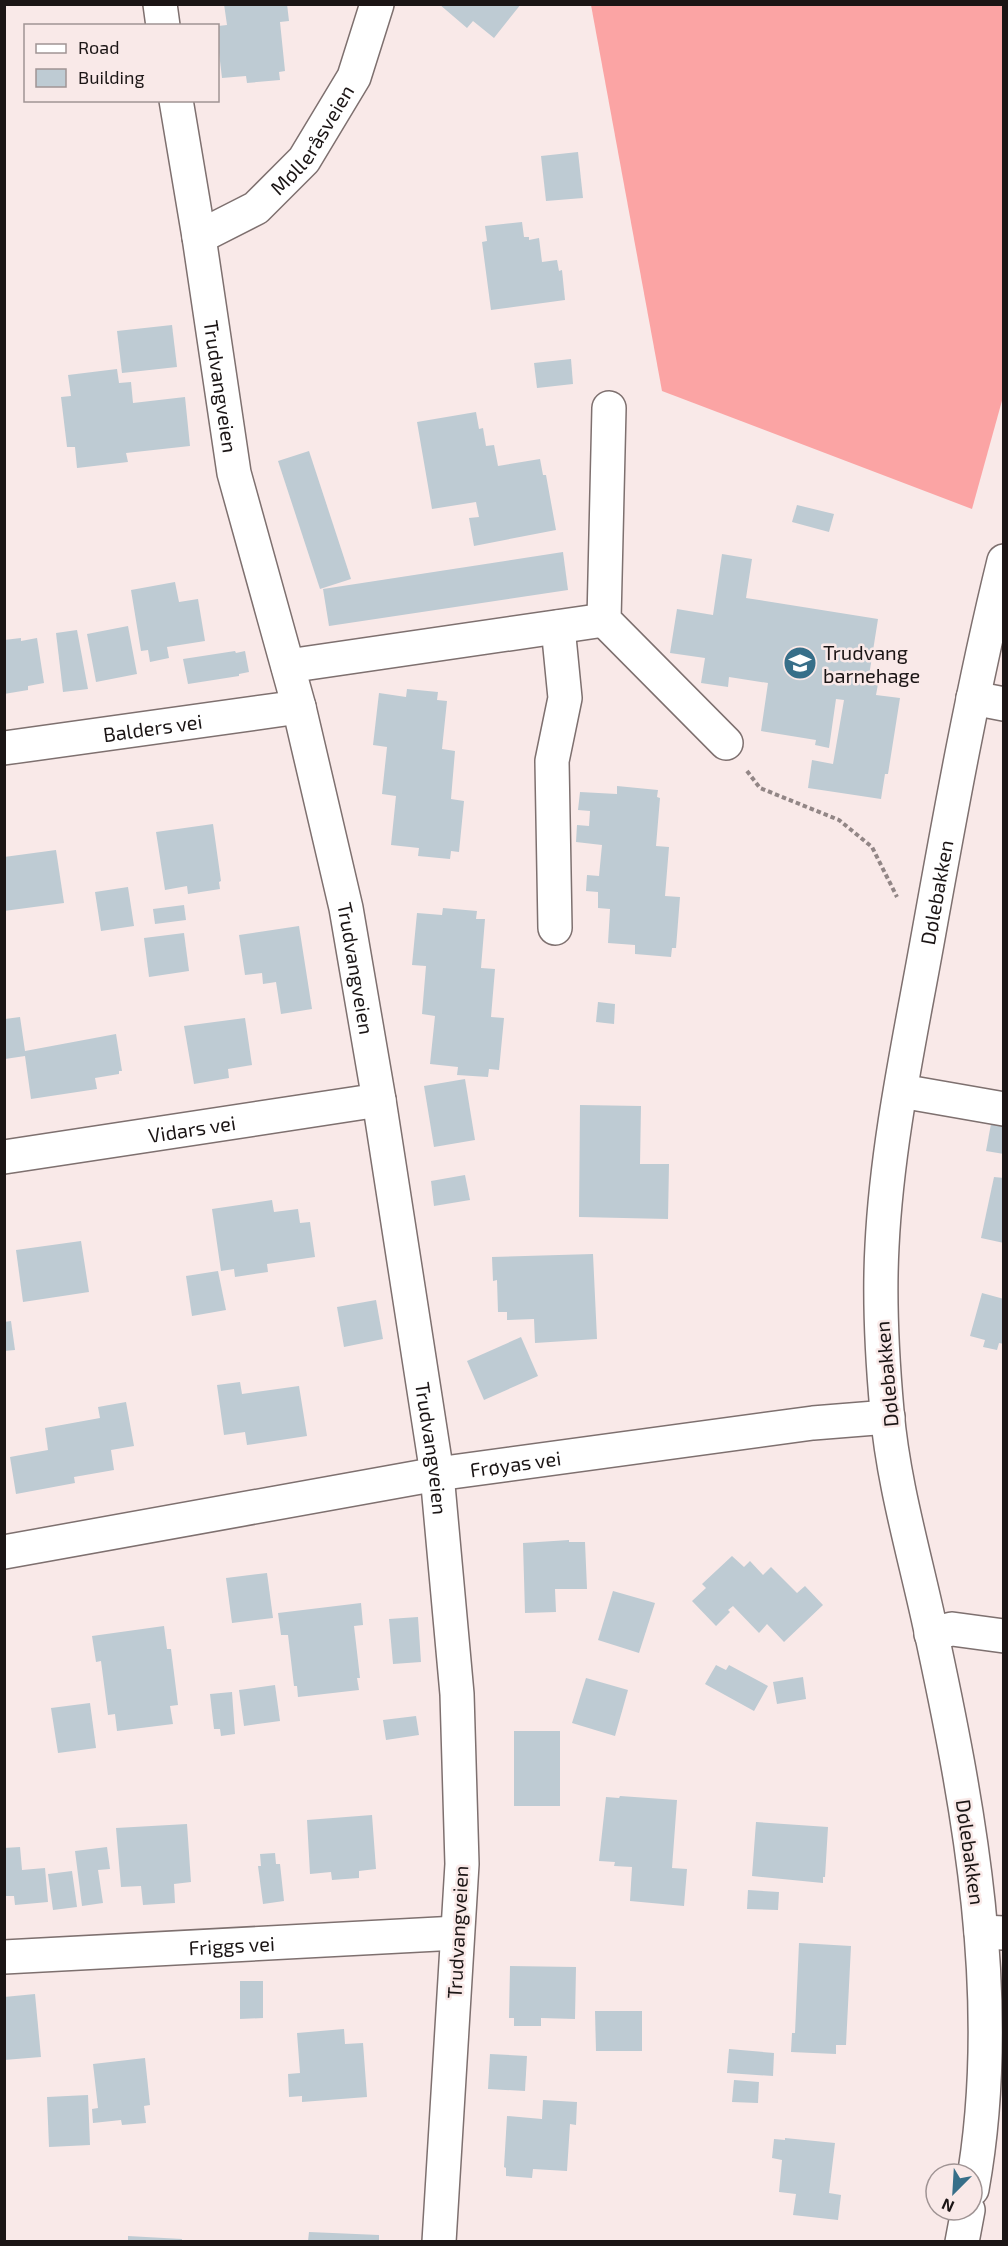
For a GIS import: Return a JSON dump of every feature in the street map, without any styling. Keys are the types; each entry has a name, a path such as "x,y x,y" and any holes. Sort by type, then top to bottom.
{"street":[{"path":"160,4 163,24"},
{"name":"Mølleråsveien","path":"199,237 256,208 304,160 354,77 377,4"},
{"name":"Trudvangveien","path":"176,102 234,473 299,707 346,908 379,1100 437,1474 457,1694 462,1864 440,2241"},
{"path":"609,408 604,620 726,743"},
{"name":"Dølebakken","path":"975,2162 984,2074 985,2005 992,1933 975,1873 956,1751 902,1505 888,1417 880,1312 882,1245 888,1177 901,1091 931,918 988,701 1004,561"},
{"path":"288,666 604,620"},
{"path":"555,928 552,761 565,698 558,627"},
{"name":"Balders vei","path":"4,748 299,707"},
{"path":"901,1091 1004,1109"},
{"name":"Vidars vei","path":"4,1157 379,1100"},
{"name":"Frøyas vei","path":"4,1552 437,1474 813,1423 888,1417"},
{"path":"932,1634 952,1629 1004,1636"},
{"name":"Friggs vei","path":"4,1957 457,1933"},
{"path":"962,2241 966,2222"}],"path":[{"path":"726,743 760,788 839,820 872,847 897,897 931,918"}],"shaded area":[{"path":"591,5 1003,5 1003,397 972,509 662,391"}],"building":[{"path":"224,4 287,4 289,21 280,22 285,71 279,72 280,80 247,83 246,76 222,78 219,26 227,25"},
{"path":"439,4 521,4 494,38 473,21 467,28"},
{"path":"578,152 583,198 546,201 541,156"},
{"path":"522,222 524,237 529,237 529,240 539,238 542,262 557,260 559,271 562,270 565,300 491,310 482,242 487,241 485,226"},
{"path":"172,325 177,367 122,373 117,331"},
{"path":"571,359 573,384 537,388 534,363"},
{"path":"117,369 119,383 131,382 133,403 185,397 190,446 126,453 128,462 77,468 75,447 67,447 61,397 71,396 68,375"},
{"path":"476,412 479,429 483,428 486,446 494,445 498,466 540,459 543,475 546,475 556,530 474,546 469,518 479,517 476,502 432,509 417,422"},
{"path":"309,451 351,579 320,589 278,461"},
{"path":"797,505 834,514 829,532 792,522"},
{"path":"563,552 568,590 329,626 323,589"},
{"path":"722,554 752,559 746,598 878,619 868,682 878,684 876,695 900,698 888,774 885,774 881,799 808,788 812,760 833,764 844,700 836,699 829,748 815,745 816,740 761,731 768,683 729,677 728,687 701,683 705,658 670,653 677,609 713,615"},
{"path":"175,582 179,602 198,599 205,641 167,647 169,658 150,662 148,650 141,651 131,590"},
{"path":"128,626 137,674 96,682 87,634"},
{"path":"77,630 88,689 63,692 56,633"},
{"path":"21,638 21,641 37,638 44,683 28,686 28,690 4,694 4,640"},
{"path":"235,651 236,653 245,651 249,672 239,674 239,676 188,684 183,659"},
{"path":"407,689 438,692 437,700 447,701 442,749 455,751 451,799 464,801 459,852 451,851 450,859 418,856 419,848 391,845 396,796 382,794 387,747 373,745 379,693 406,697"},
{"path":"617,786 658,790 657,797 660,798 656,846 669,847 665,896 680,897 676,948 672,948 671,957 635,954 635,945 608,943 610,909 598,908 598,892 586,891 587,875 599,876 602,845 576,842 577,825 589,826 590,811 578,810 580,792 617,794"},
{"path":"213,824 221,881 219,882 220,889 188,894 187,886 165,890 156,832"},
{"path":"56,850 64,903 4,911 4,857"},
{"path":"128,887 134,926 101,931 95,892"},
{"path":"184,905 186,920 155,924 153,909"},
{"path":"443,908 477,911 476,919 485,919 481,968 495,969 491,1017 504,1018 499,1070 489,1069 488,1077 457,1075 458,1067 430,1064 435,1016 422,1014 426,966 412,965 417,913 442,915"},
{"path":"299,926 312,1009 281,1014 276,982 263,984 262,973 245,975 239,935"},
{"path":"184,933 189,971 149,977 144,938"},
{"path":"598,1002 615,1004 614,1024 596,1022"},
{"path":"20,1017 25,1051 116,1034 122,1071 119,1071 119,1074 95,1078 97,1089 31,1099 25,1056 5,1059 5,1019"},
{"path":"245,1018 252,1065 228,1069 229,1078 194,1084 184,1026"},
{"path":"465,1079 475,1140 434,1147 424,1086"},
{"path":"580,1105 641,1106 640,1164 669,1164 668,1219 579,1217"},
{"path":"991,1124 1004,1126 1004,1154 986,1151"},
{"path":"465,1175 470,1200 434,1206 431,1181"},
{"path":"994,1177 1004,1178 1004,1243 981,1238"},
{"path":"272,1200 274,1212 298,1209 300,1223 310,1222 315,1257 267,1264 268,1272 235,1277 234,1269 221,1271 212,1209"},
{"path":"81,1241 89,1292 23,1302 16,1250"},
{"path":"593,1254 597,1339 535,1343 534,1319 507,1320 507,1312 498,1312 497,1280 493,1281 492,1257"},
{"path":"218,1271 226,1310 192,1316 186,1276"},
{"path":"982,1293 1004,1299 1004,1344 999,1343 997,1350 983,1347 985,1340 970,1336"},
{"path":"376,1300 383,1339 344,1347 337,1307"},
{"path":"11,1321 15,1350 4,1351 4,1322"},
{"path":"521,1337 538,1376 484,1400 467,1361"},
{"path":"240,1382 242,1394 299,1386 307,1436 247,1445 245,1432 224,1435 217,1385"},
{"path":"126,1402 134,1446 111,1450 114,1470 74,1477 75,1483 16,1494 10,1457 48,1450 45,1428 100,1418 98,1407"},
{"path":"569,1540 569,1542 585,1542 587,1589 555,1589 556,1612 525,1613 523,1543"},
{"path":"732,1556 744,1567 750,1561 763,1575 771,1567 797,1593 805,1586 823,1605 784,1642 767,1624 759,1633 733,1606 716,1626 692,1601 706,1588 702,1584"},
{"path":"267,1573 273,1618 232,1623 226,1578"},
{"path":"613,1591 655,1603 639,1653 598,1640"},
{"path":"361,1603 363,1625 354,1626 360,1678 357,1678 359,1690 298,1697 297,1686 294,1686 288,1635 281,1635 278,1613"},
{"path":"418,1617 421,1662 393,1664 389,1619"},
{"path":"164,1626 167,1649 171,1649 178,1705 170,1706 173,1724 117,1731 115,1714 108,1715 101,1661 96,1662 92,1636"},
{"path":"716,1665 726,1670 729,1665 768,1686 754,1711 705,1684"},
{"path":"803,1677 806,1699 777,1704 773,1682"},
{"path":"586,1678 628,1690 615,1736 572,1723"},
{"path":"275,1685 280,1721 244,1726 239,1690"},
{"path":"232,1692 235,1734 221,1736 220,1729 214,1729 210,1694"},
{"path":"90,1703 96,1748 58,1753 51,1708"},
{"path":"416,1716 419,1735 386,1740 383,1720"},
{"path":"514,1731 560,1731 560,1806 514,1806"},
{"path":"620,1796 677,1800 672,1868 687,1869 684,1906 630,1901 632,1867 614,1866 615,1862 599,1861 606,1797 619,1798"},
{"path":"372,1815 376,1869 359,1871 359,1878 332,1880 331,1872 310,1874 307,1820"},
{"path":"756,1822 828,1827 823,1883 752,1876"},
{"path":"187,1824 191,1882 174,1884 175,1903 143,1905 141,1886 121,1887 116,1828"},
{"path":"20,1847 22,1870 45,1868 48,1902 15,1905 14,1896 4,1896 4,1848"},
{"path":"107,1847 110,1869 98,1870 103,1903 82,1906 75,1851"},
{"path":"275,1853 276,1864 280,1864 284,1901 263,1904 258,1866 261,1866 260,1854"},
{"path":"72,1871 77,1907 53,1910 48,1874"},
{"path":"748,1890 779,1892 778,1910 747,1909"},
{"path":"799,1943 851,1946 846,2045 836,2045 836,2054 791,2052 792,2033 795,2033"},
{"path":"510,1966 576,1967 575,2019 541,2018 541,2026 514,2026 514,2018 509,2018"},
{"path":"240,1981 263,1981 263,2018 240,2019"},
{"path":"35,1994 41,2057 4,2060 4,1997"},
{"path":"595,2011 642,2011 642,2051 596,2051"},
{"path":"344,2029 345,2044 363,2043 367,2097 302,2102 302,2096 289,2097 288,2074 300,2073 297,2033"},
{"path":"729,2049 774,2053 773,2076 727,2073"},
{"path":"490,2054 527,2056 525,2091 488,2089"},
{"path":"145,2058 150,2105 144,2106 146,2123 122,2125 121,2120 93,2123 92,2109 98,2108 93,2064"},
{"path":"734,2080 759,2082 758,2103 732,2102"},
{"path":"88,2095 90,2145 49,2147 47,2097"},
{"path":"543,2100 577,2102 576,2125 570,2124 567,2171 533,2169 532,2178 506,2176 504,2167 507,2116 542,2119"},
{"path":"785,2138 835,2143 829,2193 841,2195 838,2220 793,2215 796,2194 779,2192 782,2160 772,2158 774,2139 785,2140"},
{"path":"309,2232 379,2235 379,2241 308,2241"},
{"path":"128,2236 182,2239 182,2241 128,2241"}],"place":[{"name":"Trudvang barnehage","path":"800,663"}]}
